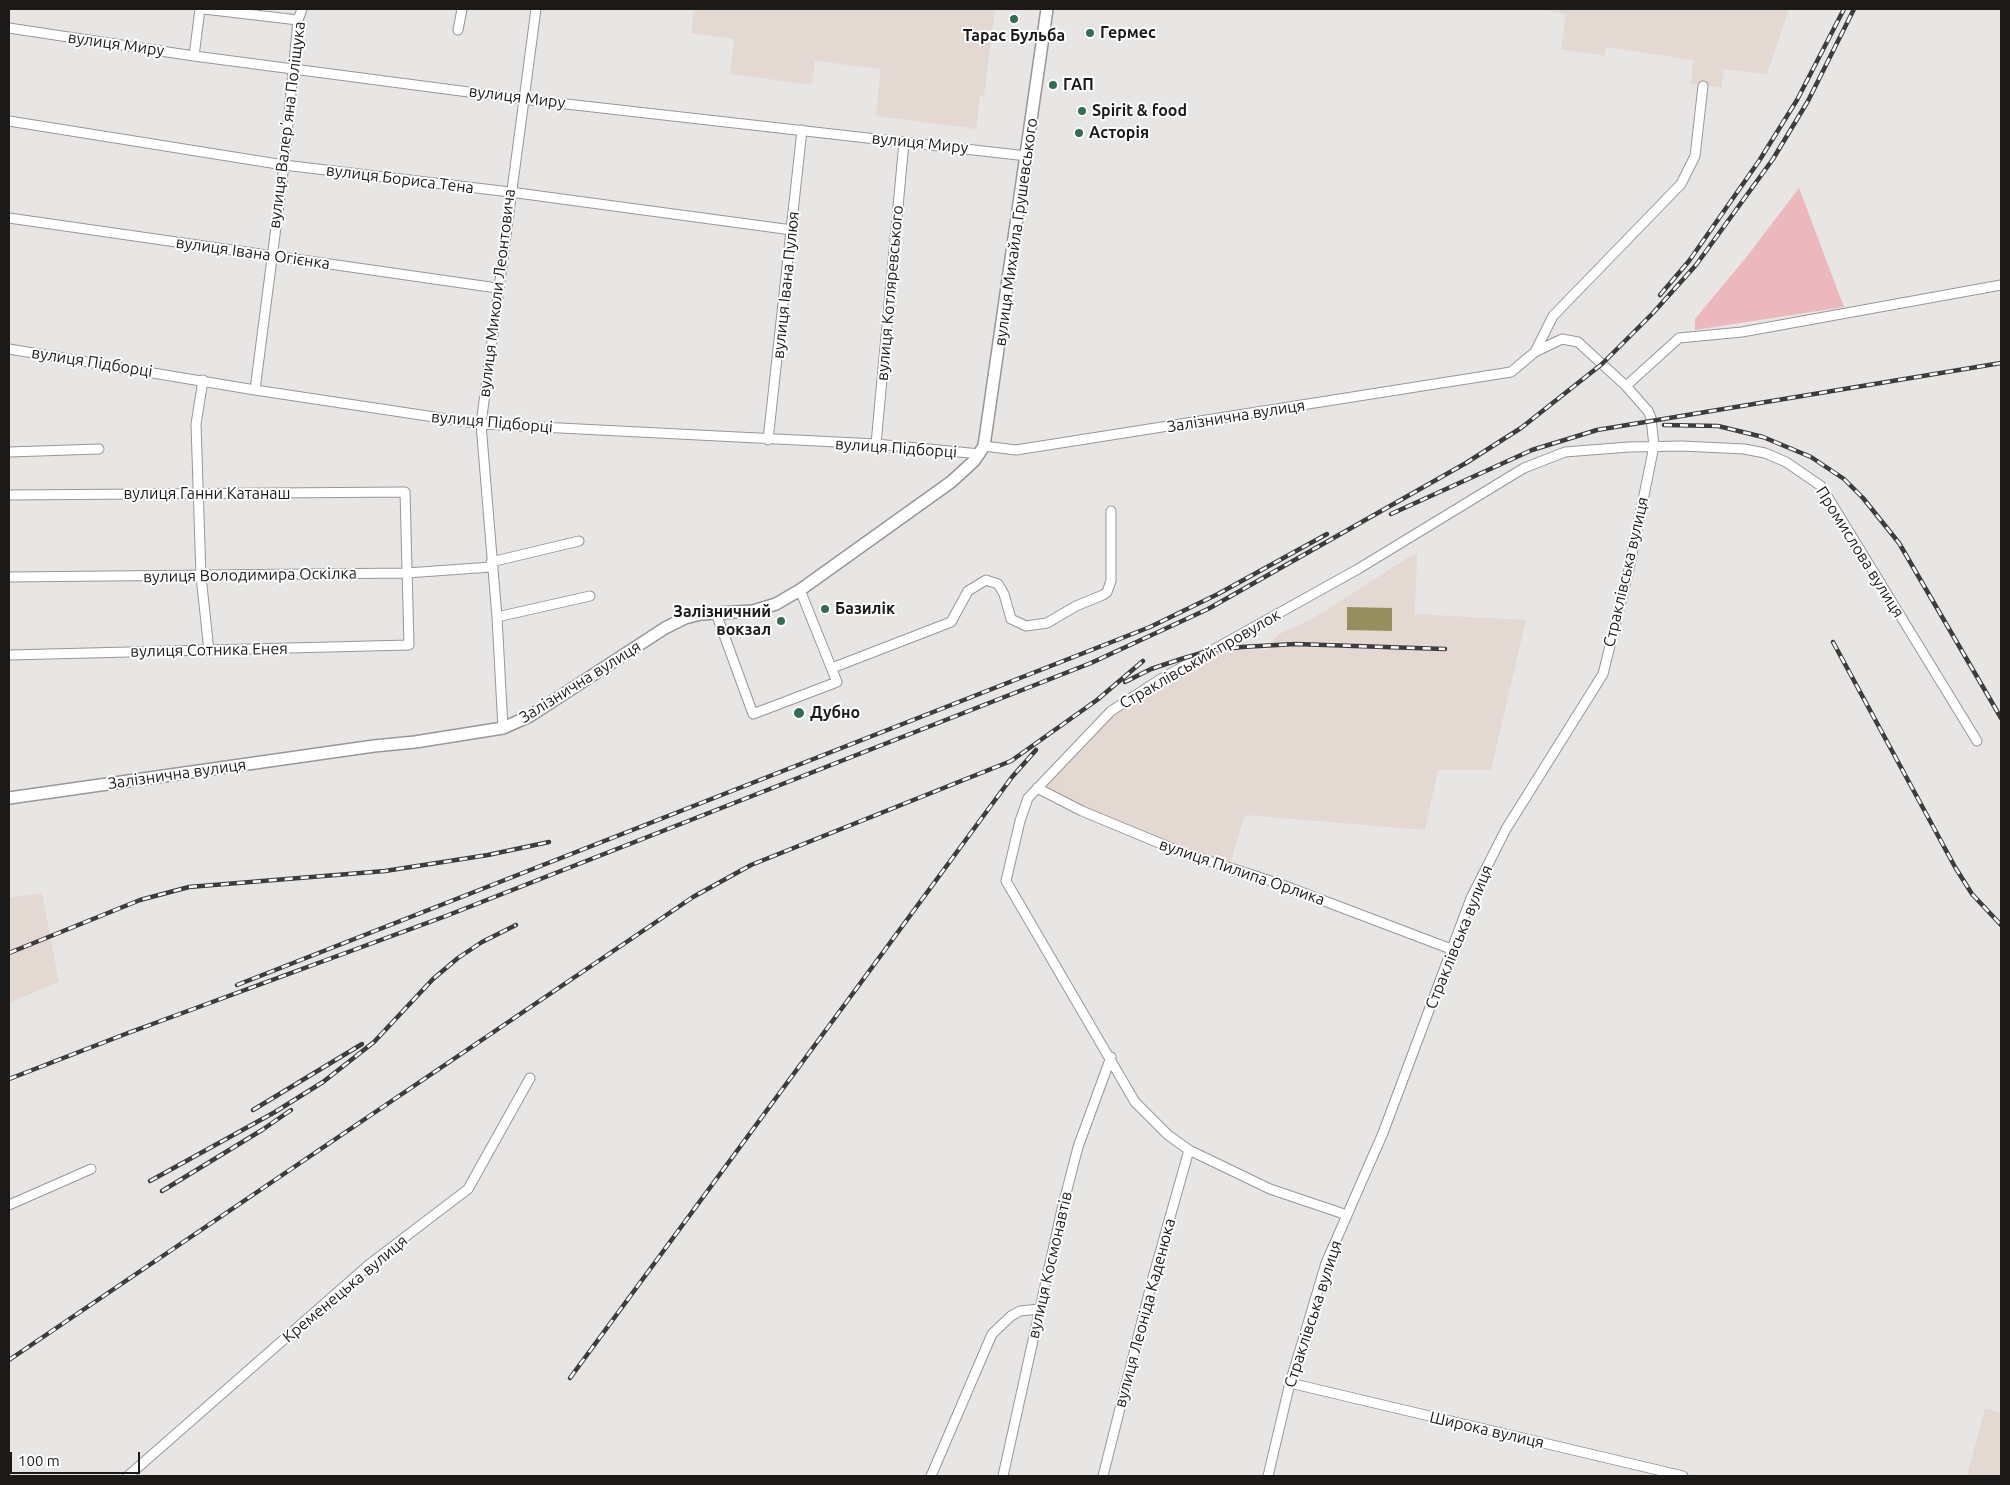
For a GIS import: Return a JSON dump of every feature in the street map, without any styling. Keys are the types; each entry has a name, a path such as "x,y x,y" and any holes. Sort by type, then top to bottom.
{"main road":[{"name":"вулиця Михайла Грушевського","path":"982,450 1027,156 1046,9"},
{"name":"Залізнична вулиця","path":"9,798 374,746 415,742 503,728 530,716 665,628 693,615 764,609 800,590 956,478 982,450"}],"street":[{"path":"194,56 200,9"},
{"path":"204,9 298,20"},
{"name":"вулиця Валерʼяна Поліщука","path":"255,390 284,165 298,20 302,9"},
{"path":"458,30 462,9"},
{"name":"вулиця Миколи Леонтовича","path":"503,728 497,617 491,565 481,424 522,99 536,9"},
{"name":"вулиця Миру","path":"9,28 194,56 522,99 1027,156"},
{"path":"1535,352 1553,316 1634,235 1688,174 1698,144 1703,86"},
{"name":"вулиця Бориса Тена","path":"9,120 284,165 510,192 792,230"},
{"name":"вулиця Івана Пулюя","path":"768,440 802,130"},
{"name":"вулиця Котляревського","path":"876,444 904,142"},
{"name":"вулиця Івана Огієнка","path":"9,218 497,288"},
{"path":"1626,386 1679,338 1742,332 2001,285"},
{"name":"Страклівська вулиця","path":"1268,1476 1290,1383 1326,1263 1383,1133 1471,898 1506,829 1603,674 1629,569 1654,446 1652,425 1648,411 1626,386 1575,341 1562,339 1535,352"},
{"name":"вулиця Підборці","path":"9,349 255,390 481,424 982,450"},
{"name":"Залізнична вулиця","path":"982,450 1016,450 1488,377 1511,372 1535,352"},
{"path":"203,380 196,424 201,576 209,651"},
{"name":"Промислова вулиця","path":"1654,446 1744,449 1764,453 1786,462 1821,486 1977,741"},
{"name":"Страклівський провулок","path":"1347,1215 1270,1189 1189,1150 1168,1135 1136,1102 1006,881 1020,820 1028,798 1111,711 1159,680 1358,569 1503,479 1531,465 1566,452 1654,446"},
{"path":"9,452 99,449"},
{"name":"вулиця Ганни Катанаш","path":"9,494 404,492 407,573"},
{"path":"832,668 952,622 968,591 986,580 998,584 1004,594 1011,619 1026,626 1047,623 1076,606 1103,595 1107,592 1111,581 1111,511"},
{"name":"вулиця Володимира Оскілка","path":"9,577 407,573 491,565 579,541"},
{"name":"вулиця Сотника Енея","path":"9,655 209,651 408,644 407,573"},
{"path":"716,612 753,714 837,682 800,590"},
{"path":"497,617 590,596"},
{"name":"вулиця Пилипа Орлика","path":"1037,788 1082,811 1181,852 1277,882 1451,949"},
{"name":"вулиця Космонавтів","path":"1003,1476 1078,1147 1111,1057"},
{"name":"Кременецька вулиця","path":"128,1476 371,1263 468,1189 530,1078"},
{"name":"вулиця Леоніда Каденюка","path":"1103,1476 1150,1291 1189,1150"},
{"path":"9,1205 91,1168"},
{"path":"931,1476 992,1334 1011,1316 1020,1312 1040,1309"},
{"name":"Широка вулиця","path":"1290,1383 1684,1476"}],"shaded area":[{"path":"694,9 995,9 984,96 980,96 976,129 876,116 881,69 815,61 812,85 730,74 734,39 691,33"},
{"path":"1538,9 1789,9 1767,74 1724,69 1721,88 1691,84 1693,60 1606,47 1605,56 1561,49 1566,14"},
{"path":"1799,188 1844,307 1695,330 1695,319 1748,255"},
{"path":"1417,552 1415,614 1526,620 1491,770 1438,770 1425,830 1245,815 1229,867 1037,788 1111,711 1214,649 1269,650 1270,645 1279,634 1312,619"},
{"path":"1347,607 1392,608 1392,631 1347,630"},
{"path":"42,893 59,982 9,1003 9,898"},
{"path":"1985,1408 2001,1413 2001,1476 1967,1476"}],"railway":[{"path":"1660,295 1689,261 1759,161 1797,100 1844,9"},
{"path":"9,1079 128,1033 446,916 1091,663 1208,609 1466,463 1521,428 1602,364 1653,313 1696,265 1773,159 1808,101 1854,9"},
{"path":"1391,514 1532,450 1597,430 2001,363"},
{"path":"1664,425 1718,426 1763,437 1811,457 1844,479 1863,498 1899,543 2001,718"},
{"path":"237,985 1150,627 1218,594 1327,534"},
{"path":"1833,642 1955,867 1972,894 2001,925"},
{"path":"1125,682 1151,669 1181,659 1208,651 1242,647 1295,644 1445,649"},
{"path":"9,1360 693,897 751,865 1011,761 1097,700 1143,661"},
{"path":"570,1378 1012,777 1036,750"},
{"path":"9,953 140,900 189,887 385,871 488,855 549,842"},
{"path":"150,1181 275,1112 323,1082 374,1042 433,979 458,958 482,942 516,925"},
{"path":"253,1110 362,1044"},
{"path":"162,1191 262,1130 291,1110"}],"place":[{"name":"Тарас Бульба","path":"1014,19"},
{"name":"Гермес","path":"1090,33"},
{"name":"ГАП","path":"1053,85"},
{"name":"Spirit & food","path":"1082,111"},
{"name":"Асторія","path":"1079,133"},
{"name":"Базилік","path":"825,609"},
{"name":"Залізничний вокзал","path":"781,621"},
{"name":"Дубно","path":"799,713"}]}
